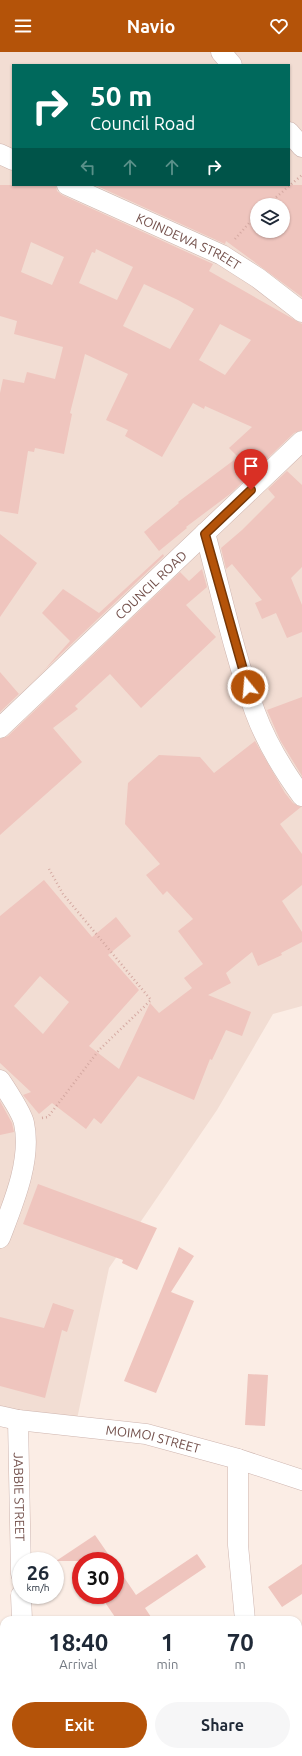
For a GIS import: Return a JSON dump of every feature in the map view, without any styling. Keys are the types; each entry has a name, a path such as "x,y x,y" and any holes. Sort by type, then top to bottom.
{"street":[{"path":"221,52 231,64"},
{"path":"290,133 302,147"},
{"path":"0,154 12,160"},
{"name":"KOINDEWA STREET","path":"70,186 222,255 258,278 302,312"},
{"name":"COUNCIL ROAD","path":"0,728 205,534 299,452"},
{"path":"205,534 244,675 256,712 285,772 302,796"},
{"path":"0,1080 24,1122 26,1158 15,1199 0,1238"},
{"name":"MOIMOI STREET","path":"9,1418 146,1434 238,1459 302,1480"},
{"name":"JABBIE STREET","path":"9,1418 19,1552"},
{"path":"238,1459 238,1546 245,1616"},
{"path":"21,1604 22,1616"}],"path":[{"path":"290,185 302,175"},
{"path":"275,198 289,186"},
{"path":"222,255 250,222"},
{"path":"24,1122 48,1117 99,1050 151,1000 63,894 49,870"}],"shaded area":[{"path":"0,52 302,52 302,1006 273,1014 217,1110 109,1268 77,1419 0,1414"}],"building":[{"path":"0,185 56,186 57,191 62,195 213,264 209,271 302,324 302,430 294,433 230,494 186,527 187,528 159,551 144,532 179,503 178,502 238,457 229,448 252,427 205,406 204,409 193,403 162,457 125,436 128,430 106,420 128,374 85,354 70,413 72,414 64,454 35,448 34,452 28,451 18,514 0,511 0,393 3,379 24,383 27,372 55,379 63,347 14,334 17,321 0,316","holes":["31,242 64,257 52,285 21,272","96,249 133,267 117,300 79,283 92,252 95,253","144,284 194,309 170,349 123,326","220,324 251,340 225,375 199,360"]},
{"path":"302,185 302,297 226,241 225,244 97,186"},
{"path":"287,471 302,485 302,567 291,578 302,605 302,632 287,638 276,613 262,619 255,603 262,600 232,564 226,569 221,548 242,530 275,497 268,489"},
{"path":"0,534 37,563 0,617"},
{"path":"163,554 164,556 25,688 46,668 70,641 42,613 63,589 99,613"},
{"path":"202,569 207,587 186,605 216,637 141,708 110,674 75,706 78,709 53,728 82,762 0,835 0,739 8,736 180,572 189,581"},
{"path":"0,672 19,694 0,712"},
{"path":"302,697 302,776 280,740 267,710"},
{"path":"255,741 285,793 293,803 301,807 280,824 302,854 302,885 282,901 302,932 302,942 281,953 282,955 258,966 252,952 226,973 231,983 208,995 251,1012 242,1036 226,1030 212,1060 210,1059 194,1100 138,1076 101,1124 94,1118 86,1129 52,1103 39,1114 23,1095 31,1092 0,1063 0,916 44,880 92,937 116,917 131,936 108,955 139,990 89,1046 119,1069 150,1003 159,1013 192,988 184,978 203,964 178,931 193,919 167,891 163,895 146,875 160,864 125,824 128,783 159,755 200,757 214,773","holes":["40,976 69,1002 43,1034 14,1006"]},
{"path":"0,1101 12,1123 14,1132 0,1135"},
{"path":"38,1184 157,1228 137,1270 122,1263 123,1260 23,1224"},
{"path":"179,1247 194,1256 171,1292 194,1301 156,1393 124,1381"},
{"path":"53,1303 74,1310 67,1332 62,1330 45,1398 0,1386 0,1317 44,1328"},
{"path":"248,1374 268,1375 265,1426 245,1425"},
{"path":"95,1535 107,1552 72,1552 72,1561 64,1561 64,1556"},
{"path":"197,1554 206,1567 145,1608 150,1616 114,1616 106,1604 124,1604 124,1577 136,1595"},
{"path":"302,1564 302,1594 282,1607 268,1587"}],"route":[{"path":"248,687 205,534 251,490"}]}
